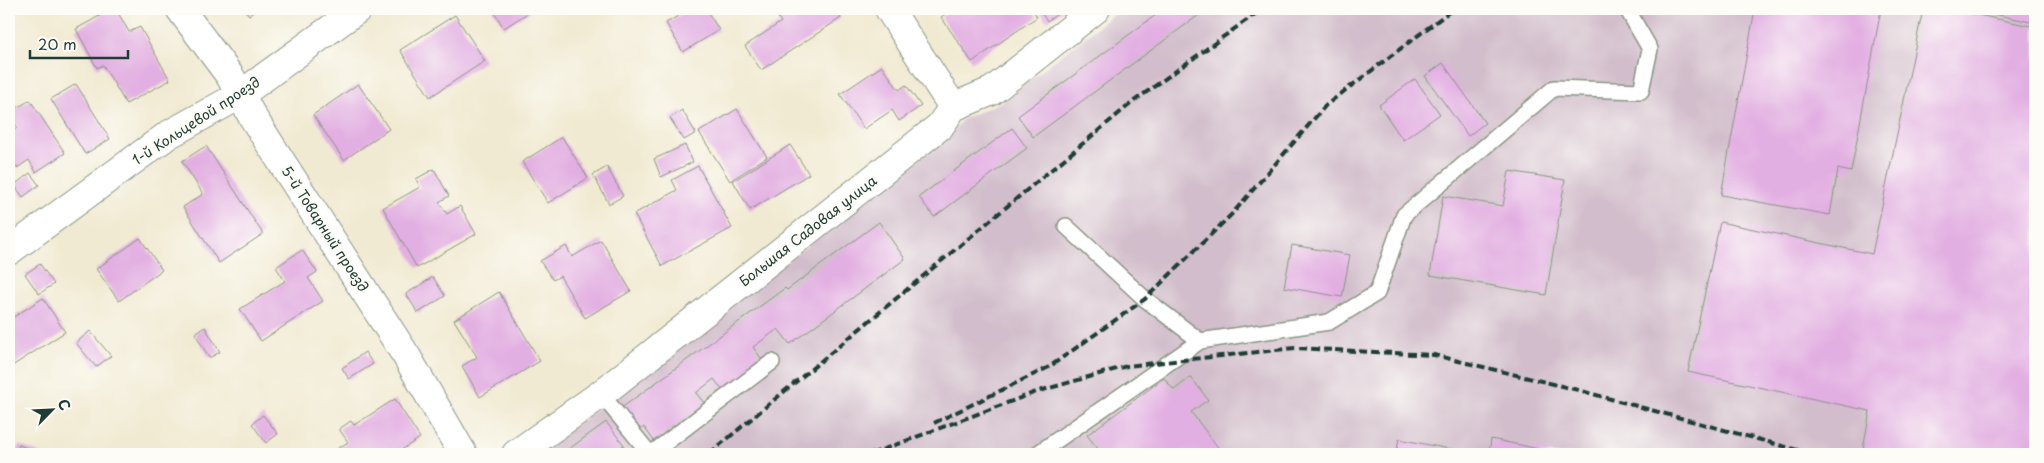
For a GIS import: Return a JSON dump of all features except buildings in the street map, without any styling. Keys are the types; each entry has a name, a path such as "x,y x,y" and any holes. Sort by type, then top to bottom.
{"street":[{"name":"5-й Товарный проезд","path":"180,9 230,76 240,95 407,357 463,454"},
{"name":"1-й Кольцевой проезд","path":"9,251 168,135 240,95 358,9"},
{"path":"889,9 953,107 992,91 1096,9"},
{"name":"Большая Садовая улица","path":"516,454 601,394 940,126 953,107"}],"lane":[{"path":"1037,454 1200,340 1329,322 1377,293 1404,215 1554,88 1641,91 1650,49 1627,9"},
{"path":"1066,226 1145,299 1200,340"},
{"path":"601,394 650,454 772,362"}],"shaded area":[{"path":"1120,9 2035,9 2035,454 538,454 948,137 963,119 1003,101"}],"railway":[{"path":"709,454 1134,101 1262,9"},
{"path":"934,423 1049,367 1145,299 1233,213 1326,105 1453,9"},
{"path":"871,454 1036,392 1127,366 1295,348 1434,355 1578,390 1812,454"}]}
